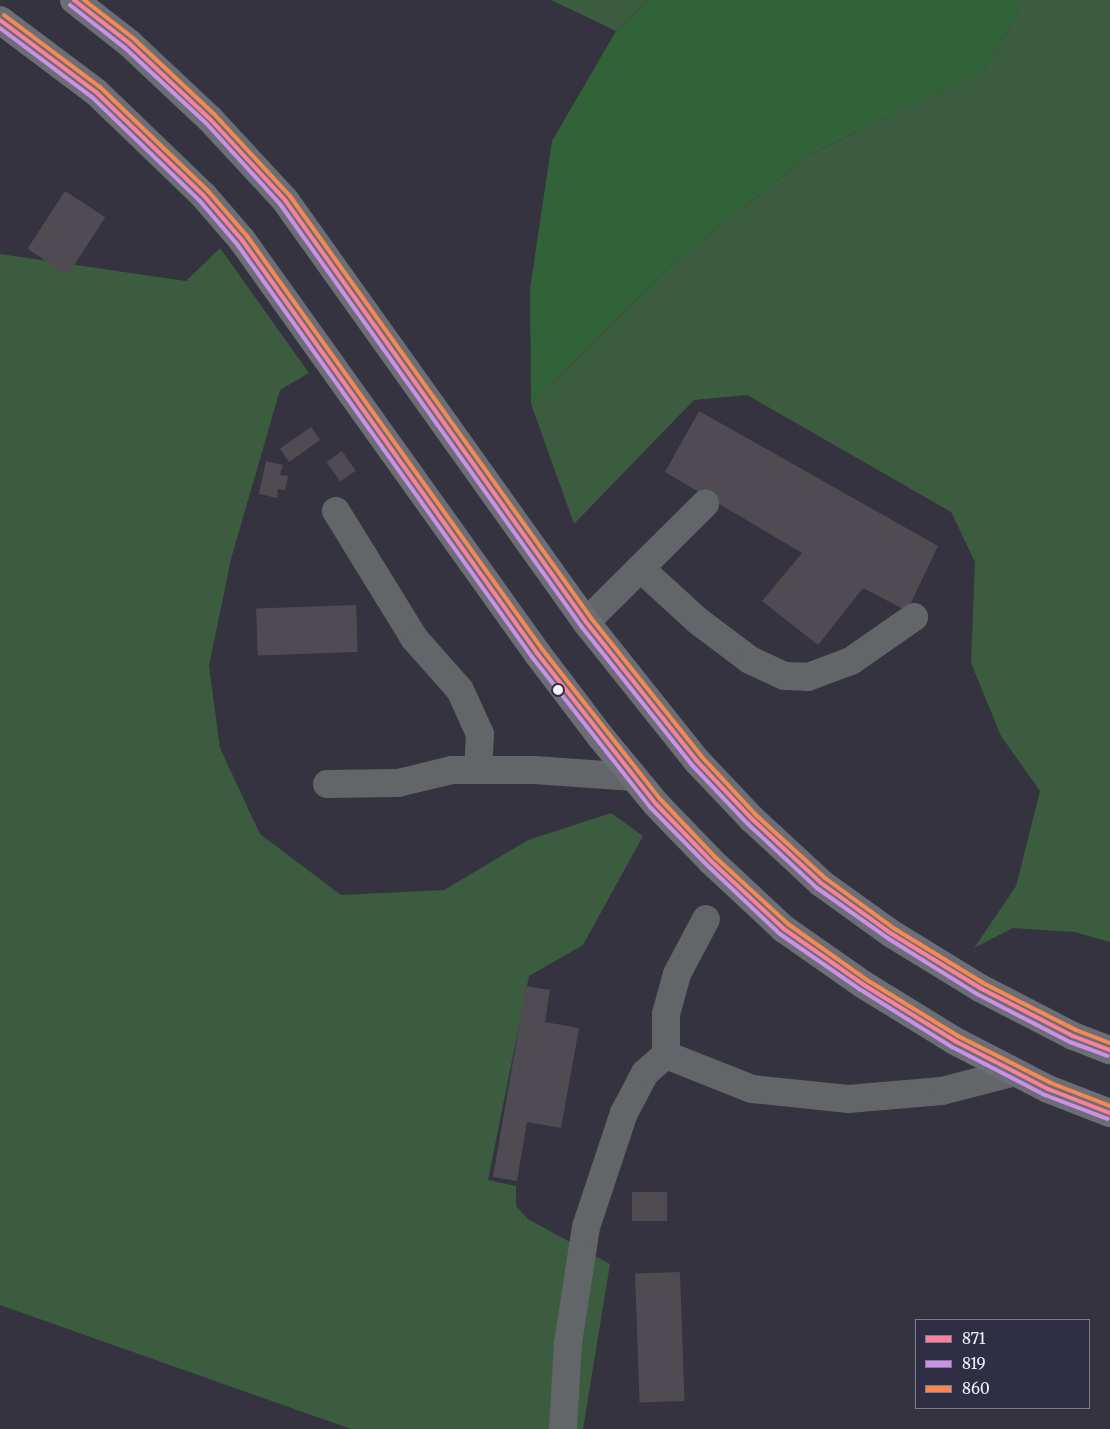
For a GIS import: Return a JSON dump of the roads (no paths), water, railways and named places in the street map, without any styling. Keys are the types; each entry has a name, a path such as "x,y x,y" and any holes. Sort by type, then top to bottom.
{"main road":[{"path":"74,0 129,43 210,119 285,200 586,622 697,761 752,819 821,883 892,934 980,988 1073,1036 1110,1050"},
{"path":"0,20 96,92 204,196 242,240 537,654 634,778 711,862 784,929 864,985 955,1042 1048,1090 1110,1113"}],"lane":[{"path":"586,622 704,504"},
{"path":"336,511 414,638 460,690 480,734 478,770"},
{"path":"640,568 721,638 750,660 784,676 808,677 851,661 914,617"},
{"path":"327,784 398,783 452,770 573,772 634,778"},
{"path":"563,1429 568,1342 586,1228 624,1113 645,1073 666,1055 666,1014 677,974 706,919"},
{"path":"666,1055 752,1089 848,1099 942,1091 1015,1072"}]}
